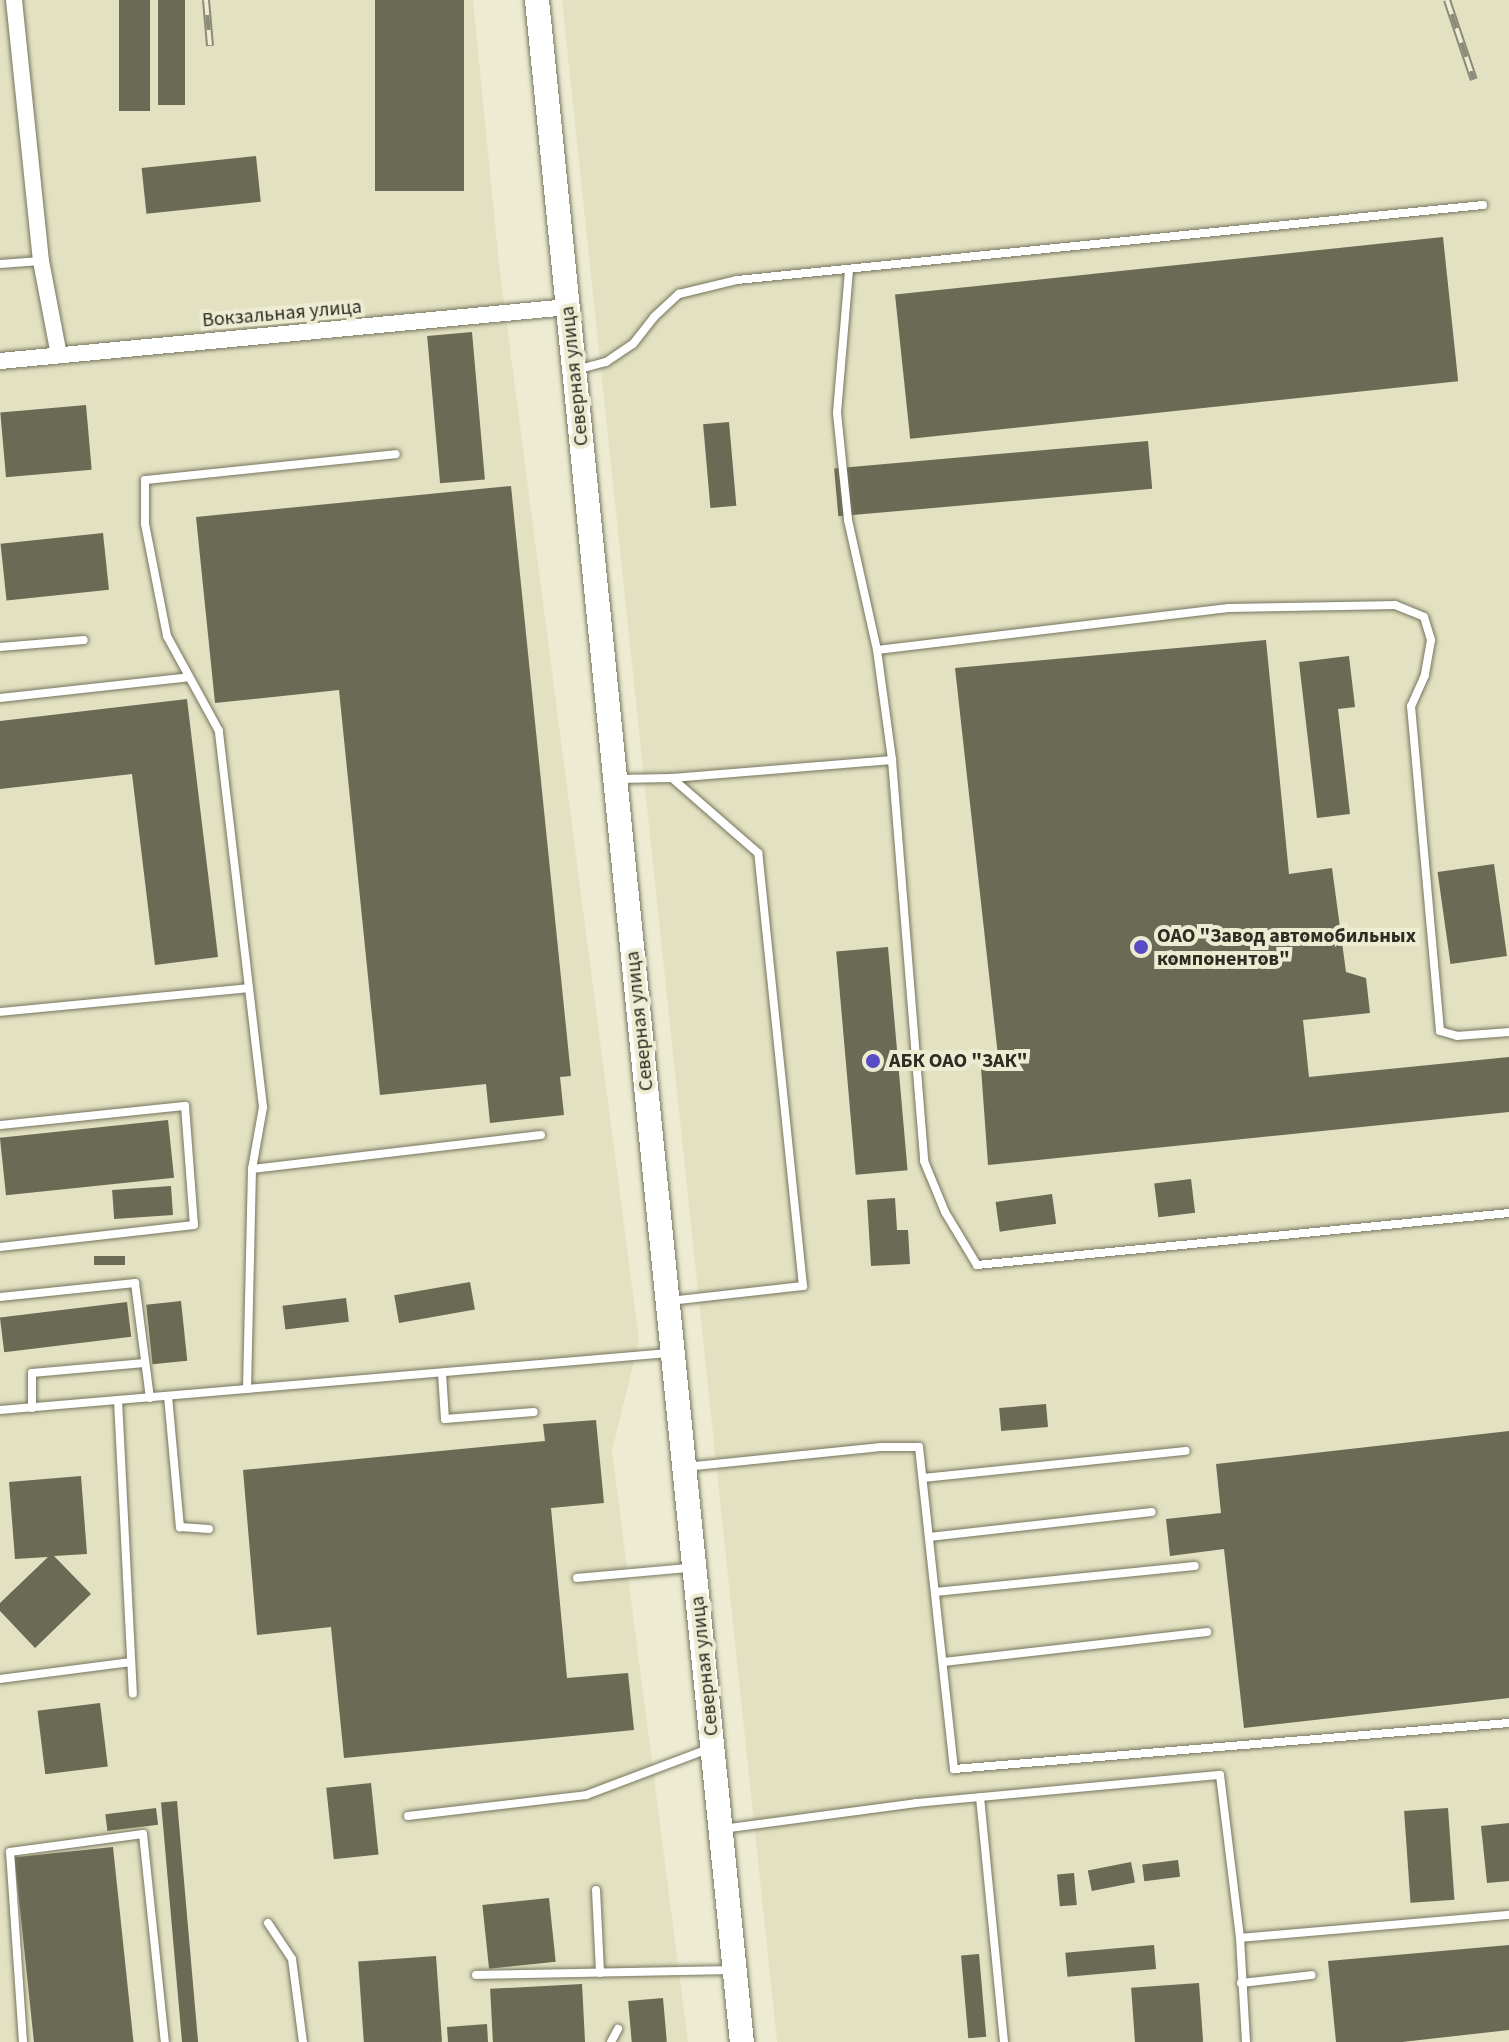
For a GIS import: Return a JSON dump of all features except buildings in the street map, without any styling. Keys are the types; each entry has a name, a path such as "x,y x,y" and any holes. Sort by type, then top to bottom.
{"main road":[{"name":"Северная улица","path":"537,0 742,2042"}],"street":[{"path":"14,0 41,261 59,355"},
{"name":"Вокзальная улица","path":"0,361 568,307"}],"lane":[{"path":"575,371 606,362 633,344 654,317 679,294 737,280 1483,205"},
{"path":"0,264 41,261"},
{"path":"849,270 837,413 848,520 877,650 892,760 924,1161 945,1212 977,1265 1509,1213"},
{"path":"247,1389 252,1169 263,1107 219,731 167,636 145,524 145,480 396,454"},
{"path":"877,650 1229,608 1395,605 1424,617 1431,640 1425,675 1411,706 1440,1031 1457,1036 1509,1032"},
{"path":"0,647 84,640"},
{"path":"0,698 189,677"},
{"path":"615,779 672,778 892,760"},
{"path":"668,1301 803,1286 758,853 672,778"},
{"path":"0,1012 249,988"},
{"path":"0,1125 185,1106 194,1225 0,1247"},
{"path":"252,1169 541,1135"},
{"path":"0,1297 135,1283 150,1398"},
{"path":"0,1410 673,1353"},
{"path":"32,1408 32,1373 145,1363"},
{"path":"442,1373 445,1419 534,1412"},
{"path":"168,1396 180,1527 209,1529"},
{"path":"118,1400 133,1694"},
{"path":"685,1467 881,1447 919,1447 954,1769 1509,1723"},
{"path":"923,1478 1186,1451"},
{"path":"929,1537 1152,1512"},
{"path":"935,1592 1195,1566"},
{"path":"577,1578 695,1568"},
{"path":"943,1662 1207,1632"},
{"path":"0,1679 131,1662"},
{"path":"408,1816 586,1795 713,1748"},
{"path":"721,1829 980,1797 1220,1775 1240,1938 1246,2042"},
{"path":"980,1797 1004,2042"},
{"path":"23,2042 10,1852 143,1834 165,2042"},
{"path":"596,1890 600,1973"},
{"path":"1240,1938 1509,1915"},
{"path":"268,1923 292,1959 303,2042"},
{"path":"476,1975 735,1970"},
{"path":"1241,1983 1312,1975"},
{"path":"611,2042 618,2029"}],"shaded area":[{"path":"0,0 473,0 499,264 639,1340 612,1451 688,2042 0,2042"},
{"path":"562,0 1509,0 1509,2042 777,2042"}],"railway":[{"path":"206,0 210,46"},
{"path":"1447,0 1474,80"}],"place":[{"name":"ОАО \"Завод автомобильных компонентов\"","path":"1141,947"},
{"name":"АБК ОАО \"ЗАК\"","path":"873,1061"}]}
